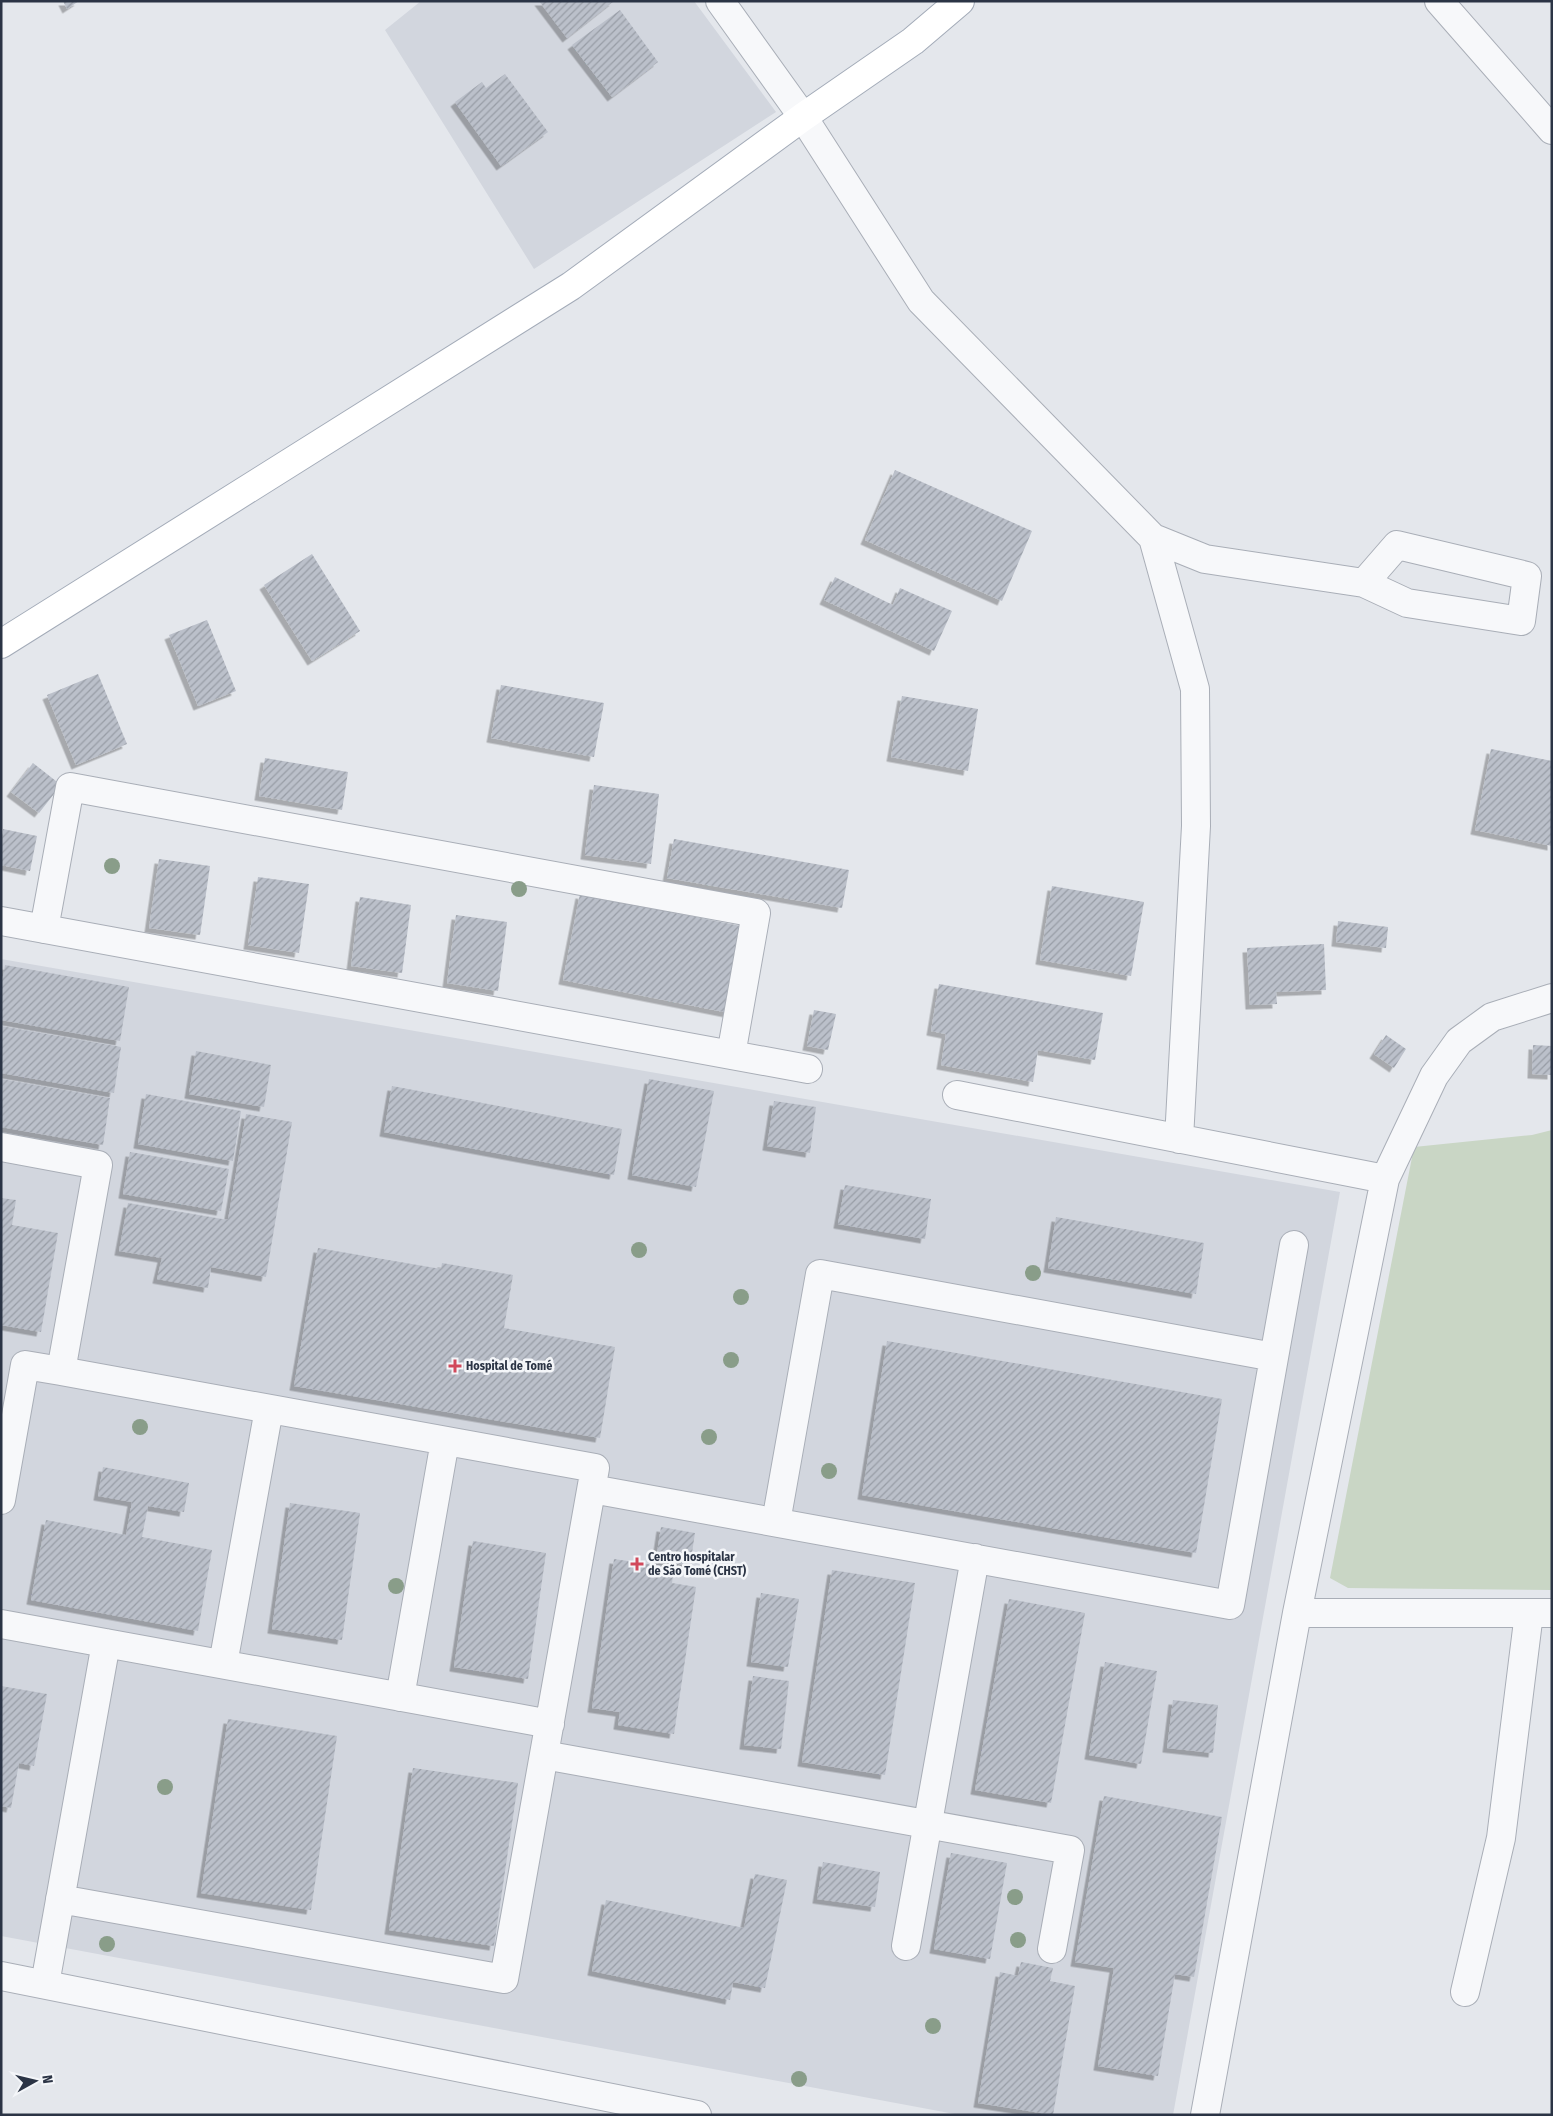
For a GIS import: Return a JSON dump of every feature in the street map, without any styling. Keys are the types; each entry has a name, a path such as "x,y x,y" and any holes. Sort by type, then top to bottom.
{"main road":[{"path":"1,644 571,286 803,116 913,41 960,1"}],"street":[{"path":"720,1 803,116 921,301 1153,538 1205,559 1364,583 1408,603 1521,621 1528,576 1397,545 1364,583"},
{"path":"1438,1 1552,130"},
{"path":"1153,538 1195,689 1196,826 1179,1139"},
{"path":"44,929 70,787 158,803 756,913 731,1055"},
{"path":"1,921 808,1069"},
{"path":"1205,2115 1297,1613 1385,1179 1434,1076 1459,1041 1492,1017 1552,998"},
{"path":"957,1095 1385,1179"},
{"path":"1,1148 98,1165 62,1371"},
{"path":"592,1489 1230,1605 1294,1245"},
{"path":"776,1522 820,1274 1274,1357"},
{"path":"1,1500 25,1365 595,1468 504,1979 60,1899"},
{"path":"223,1664 269,1409"},
{"path":"400,1697 445,1441"},
{"path":"906,1946 975,1558"},
{"path":"1297,1613 1540,1613 1501,1838 1465,1992"},
{"path":"1,1624 550,1724"},
{"path":"45,1984 106,1643"},
{"path":"544,1755 1070,1850 1052,1949"},
{"path":"1,1976 697,2115"}],"shaded area":[{"path":"421,1 694,1 776,112 534,269 385,30"},
{"name":"Centro hospitalar de São Tomé (CHST)","path":"1,959 1340,1192 1173,2115 960,2115 1,1936"}],"green space":[{"path":"1552,1130 1552,1590 1348,1588 1330,1578 1414,1147 1532,1135"}],"building":[{"path":"63,1 79,1 67,9"},
{"path":"539,1 614,1 567,38"},
{"path":"620,10 658,62 612,97 572,45"},
{"path":"505,74 548,132 501,166 455,102 482,82 486,88"},
{"path":"895,470 1032,531 1002,601 865,540"},
{"path":"312,554 360,631 312,661 264,585"},
{"path":"835,577 893,605 900,588 952,611 934,651 824,600"},
{"path":"207,620 236,691 198,706 169,635"},
{"path":"98,674 127,744 76,765 47,695"},
{"path":"501,685 604,703 594,757 491,738"},
{"path":"902,696 978,709 968,771 891,757"},
{"path":"1491,749 1552,761 1552,846 1475,830"},
{"path":"265,758 348,772 342,810 259,796"},
{"path":"33,763 61,785 39,813 11,792"},
{"path":"594,785 659,794 651,864 585,855"},
{"path":"3,829 37,836 30,871 1,865"},
{"path":"674,839 849,870 842,908 667,878"},
{"path":"159,859 210,866 200,935 149,928"},
{"path":"258,877 309,884 299,953 248,945"},
{"path":"1052,886 1144,902 1131,976 1040,960"},
{"path":"580,894 746,927 729,1013 563,980"},
{"path":"360,897 411,905 402,973 351,966"},
{"path":"456,915 507,922 498,991 447,983"},
{"path":"1338,921 1388,927 1386,948 1336,942"},
{"path":"1324,944 1326,990 1276,992 1277,1004 1250,1005 1247,948"},
{"path":"5,965 129,987 120,1041 1,1020 1,987"},
{"path":"939,984 1103,1013 1095,1060 1038,1050 1033,1082 941,1065 946,1034 931,1031"},
{"path":"814,1010 836,1014 828,1050 807,1046"},
{"path":"1,1026 121,1047 114,1093 1,1073"},
{"path":"1386,1035 1406,1049 1394,1068 1374,1054"},
{"path":"1533,1045 1552,1046 1552,1075 1532,1074"},
{"path":"196,1051 271,1065 264,1107 189,1094"},
{"path":"1,1079 110,1098 103,1145 1,1127"},
{"path":"649,1079 714,1091 696,1187 632,1175"},
{"path":"392,1086 622,1129 614,1175 384,1132"},
{"path":"146,1094 241,1111 233,1161 138,1144"},
{"path":"774,1101 816,1107 810,1153 767,1146"},
{"path":"246,1114 292,1122 266,1277 211,1267 208,1288 157,1279 162,1258 119,1251 128,1203 228,1220"},
{"path":"130,1152 229,1169 221,1211 123,1194"},
{"path":"845,1185 931,1199 925,1239 838,1224"},
{"path":"1,1198 16,1200 12,1225 58,1233 41,1332 1,1325"},
{"path":"1056,1217 1204,1243 1196,1294 1048,1268"},
{"name":"Hospital de Tomé","path":"318,1248 441,1269 442,1263 513,1275 504,1328 615,1347 600,1438 294,1386"},
{"path":"887,1341 1222,1399 1196,1553 862,1495"},
{"path":"103,1467 189,1483 184,1512 148,1506 142,1537 212,1550 198,1631 31,1600 46,1520 126,1535 132,1502 98,1496"},
{"path":"290,1503 360,1513 342,1640 272,1629"},
{"path":"661,1527 695,1533 690,1566 656,1560"},
{"path":"473,1541 546,1553 528,1679 454,1667"},
{"path":"614,1559 674,1568 672,1583 696,1587 674,1734 618,1725 620,1712 592,1708"},
{"path":"832,1570 915,1583 885,1775 802,1762"},
{"path":"761,1593 799,1599 788,1667 751,1662"},
{"path":"1009,1599 1085,1613 1051,1803 975,1790"},
{"path":"1105,1662 1157,1671 1141,1764 1089,1755"},
{"path":"753,1676 789,1681 781,1749 744,1745"},
{"path":"1,1686 47,1694 34,1766 19,1763 11,1808 1,1806"},
{"path":"1173,1700 1218,1705 1213,1753 1167,1748"},
{"path":"228,1719 337,1736 311,1910 201,1893"},
{"path":"413,1768 518,1783 494,1946 389,1930"},
{"path":"1104,1796 1222,1817 1194,1977 1175,1974 1158,2076 1098,2066 1114,1968 1075,1962"},
{"path":"951,1853 1007,1863 990,1959 934,1949"},
{"path":"823,1862 880,1872 875,1907 817,1899"},
{"path":"755,1874 787,1880 765,1988 733,1982 730,2000 592,1971 606,1900 744,1928"},
{"path":"1021,1962 1053,1968 1050,1981 1075,1986 1053,2115 978,2103 1000,1972 1018,1976"}],"place":[{"name":"Hospital de Tomé","path":"455,1366"},
{"name":"Centro hospitalar de São Tomé (CHST)","path":"637,1564"}]}
